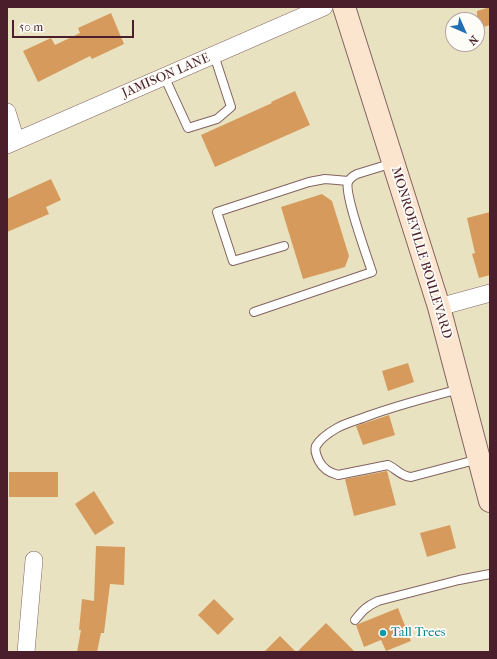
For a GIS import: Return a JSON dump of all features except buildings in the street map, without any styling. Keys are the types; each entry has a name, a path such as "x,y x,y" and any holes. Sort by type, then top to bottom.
{"main road":[{"name":"MONROEVILLE BOULEVARD","path":"344,7 439,307 490,501"}],"street":[{"name":"JAMISON LANE","path":"11,143 324,7"},
{"path":"7,112 11,143"},
{"path":"439,307 490,293"},
{"path":"26,652 34,560"}],"lane":[{"path":"164,76 188,128 217,119 231,107 214,55"},
{"path":"254,312 372,272 351,208 347,188 348,181 352,176 357,174 394,163"},
{"path":"284,246 233,261 217,212 309,182 325,179 348,181"},
{"path":"460,388 387,410 338,427 320,441 315,451 319,462 324,468 332,473 338,474 386,465 405,476 412,477 479,459"},
{"path":"355,620 369,605 378,601 459,580 490,574"}],"place":[{"name":"Tall Trees","path":"383,633"}]}
